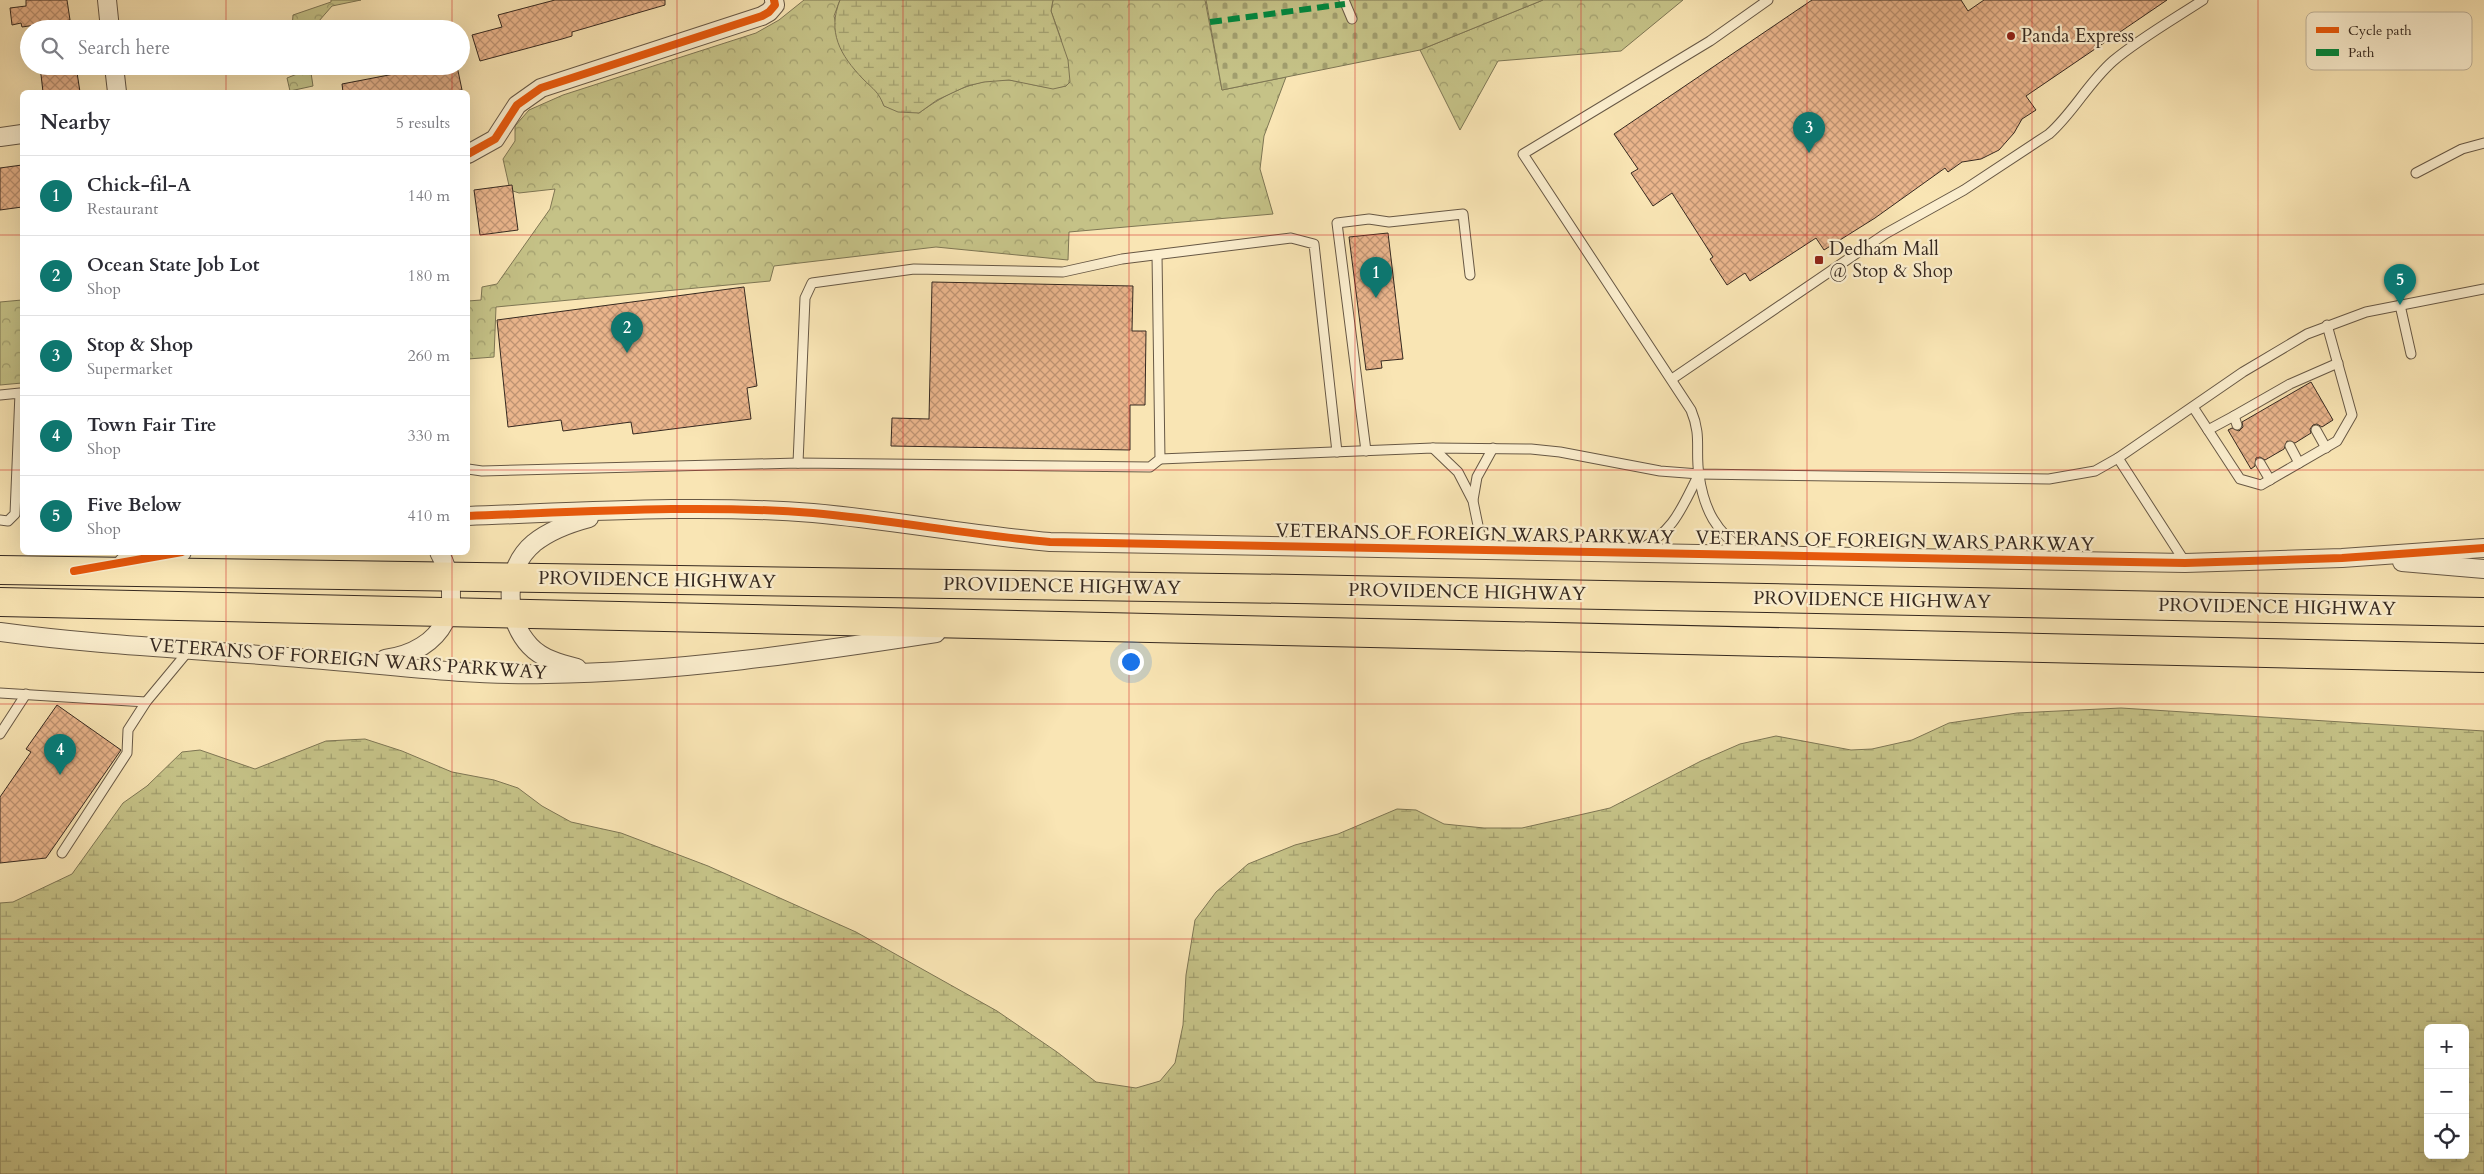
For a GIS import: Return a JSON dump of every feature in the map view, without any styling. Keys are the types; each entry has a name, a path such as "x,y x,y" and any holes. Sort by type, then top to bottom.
{"highway":[{"name":"PROVIDENCE HIGHWAY","path":"444,564 512,577 2013,602 2484,612"},
{"path":"0,570 74,566 444,564"},
{"path":"0,602 513,612"},
{"name":"PROVIDENCE HIGHWAY","path":"513,612 2484,658"}],"street":[{"path":"106,0 109,20"},
{"path":"470,153 495,139 517,105 541,88 762,16 775,5 774,0"},
{"path":"115,75 117,90"},
{"path":"0,137 20,134"},
{"name":"VETERANS OF FOREIGN WARS PARKWAY","path":"470,516 614,512 764,511 813,513 1050,542 2185,563 2342,558 2484,548"},
{"path":"596,672 564,665 545,657 530,647 522,636 513,612 510,593 512,577 520,560 533,544 548,534 585,519 614,512"},
{"path":"74,566 159,555"},
{"name":"VETERANS OF FOREIGN WARS PARKWAY","path":"2342,558 2484,569"},
{"path":"362,662 400,657 417,651 431,641 443,626 449,611 452,593 444,564"},
{"name":"VETERANS OF FOREIGN WARS PARKWAY","path":"0,632 83,642 506,674 596,672 657,668 831,649 993,624"}],"lane":[{"path":"1344,0 1352,19"},
{"path":"1750,555 1719,531 1707,505 1699,474 1697,426 1691,410 1522,154 1710,40 1768,0"},
{"path":"1672,380 1885,234 1964,190 2049,134 2061,123 2098,76 2114,60 2203,0"},
{"path":"2416,173 2462,149 2484,143"},
{"path":"1366,450 1337,223 1369,219 1389,222 1463,214 1470,274"},
{"path":"798,463 805,298 812,282 914,269 1063,272 1122,259 1291,238 1314,244 1338,452"},
{"path":"1158,255 1160,459"},
{"path":"470,469 482,471 798,463 1132,468 1150,467 1160,459 1366,450 1493,448 1542,450 1664,472 1699,474 2049,479 2094,471 2118,458 2278,350 2327,325 2366,312 2484,289"},
{"path":"2400,305 2411,354"},
{"path":"2193,407 2240,479 2261,485 2326,448 2337,441 2352,415 2327,325"},
{"path":"2208,430 2236,420 2262,399 2292,388 2338,363"},
{"path":"0,394 20,392"},
{"path":"2262,399 2267,407"},
{"path":"0,520 8,520 15,514 20,412"},
{"path":"2316,430 2326,448"},
{"path":"2290,446 2299,463"},
{"path":"1433,448 1458,472 1473,500 1483,550"},
{"path":"1473,500 1477,477 1493,448"},
{"path":"2118,458 2185,563"},
{"path":"2260,463 2270,480"},
{"path":"1633,553 1664,534 1676,519 1699,474"},
{"path":"62,853 127,753 128,730 146,702 190,649"},
{"path":"0,693 146,702"},
{"path":"0,734 26,694"}],"green space":[{"path":"331,0 361,0 332,6 320,20 293,20 293,15 331,2"},
{"path":"804,0 840,0 834,16 843,52 863,79 878,90 884,106 919,113 950,94 985,82 1009,80 1044,87 1066,86 1061,39 1051,11 1053,0 1205,0 1222,90 1286,77 1264,136 1260,169 1273,214 1069,232 1068,260 936,247 774,266 770,281 496,307 494,357 470,359 470,301 481,300 482,287 497,284 550,209 555,189 519,193 510,190 503,159 515,141 515,126 529,110 563,95 756,33 779,20"},
{"path":"840,0 1053,0 1051,11 1068,60 1070,82 1066,86 1053,89 1009,80 984,82 967,86 937,100 919,113 898,112 884,106 878,94 855,70 842,52 838,42 835,22"},
{"path":"1206,0 1543,0 1420,50 1222,90"},
{"path":"1543,0 1683,0 1621,51 1498,61 1460,130 1420,50"},
{"path":"294,75 311,75 313,86 290,90 287,78"},
{"path":"20,300 20,383 0,385 0,302"},
{"path":"2121,708 2484,731 2484,1174 0,1174 0,903 13,902 72,874 123,803 147,786 182,752 200,750 255,769 326,741 365,739 402,751 452,772 494,780 518,788 542,806 571,822 621,833 708,866 856,932 997,1011 1057,1052 1096,1082 1136,1088 1160,1081 1175,1063 1183,1025 1186,975 1195,920 1216,892 1248,864 1295,845 1338,834 1397,809 1416,810 1444,824 1484,828 1522,828 1610,808 1701,761 1740,744 1776,736 1851,750 1872,749 1912,740 1949,723 2017,713"}],"building":[{"path":"26,0 67,0 70,20 20,20 20,23 12,25 10,8 26,6"},
{"path":"555,0 665,0 665,5 572,32 572,36 480,61 472,35 502,27 498,15"},
{"path":"1812,0 1961,0 1968,11 1984,0 2167,0 2026,96 2036,110 2022,119 2014,133 1999,150 1981,159 1962,162 1948,172 1945,168 1875,218 1824,250 1816,238 1750,281 1745,273 1727,285 1710,259 1713,257 1672,193 1653,206 1631,173 1638,169 1614,134"},
{"path":"41,75 77,75 80,90 43,90"},
{"path":"389,75 459,75 462,90 343,90 342,84"},
{"path":"20,165 20,207 0,210 0,168"},
{"path":"512,185 518,230 480,235 474,190"},
{"path":"1388,233 1403,359 1381,361 1382,368 1366,370 1349,237"},
{"path":"932,282 1133,286 1132,331 1146,331 1145,405 1130,405 1130,450 891,446 892,418 929,419"},
{"path":"744,287 757,386 747,388 751,419 633,434 631,422 563,431 561,420 508,427 497,320"},
{"path":"2311,382 2333,420 2322,427 2317,424 2313,425 2310,429 2311,433 2295,443 2287,441 2284,449 2265,460 2260,457 2256,458 2255,466 2251,469 2228,430 2232,428 2239,431 2243,427 2242,422"},
{"path":"57,705 121,750 46,858 0,863 0,797 31,752 26,749"}],"marked path":[{"path":"1210,22 1345,4"}],"cycle path":[{"path":"470,153 495,139 517,105 541,88 762,16 775,5 774,0"},
{"path":"470,516 684,509 770,510 843,516 990,536 1050,542 2185,563 2342,558 2484,548"},
{"path":"74,571 165,555"}],"place":[{"name":"Panda Express","path":"2011,36"},
{"name":"Stop & Shop","path":"1809,153"},
{"name":"Dedham Mall @ Stop & Shop","path":"1819,260"},
{"name":"Chick-fil-A","path":"1376,298"},
{"name":"Five Below","path":"2400,305"},
{"name":"Ocean State Job Lot","path":"627,353"},
{"name":"Town Fair Tire","path":"60,775"}]}
